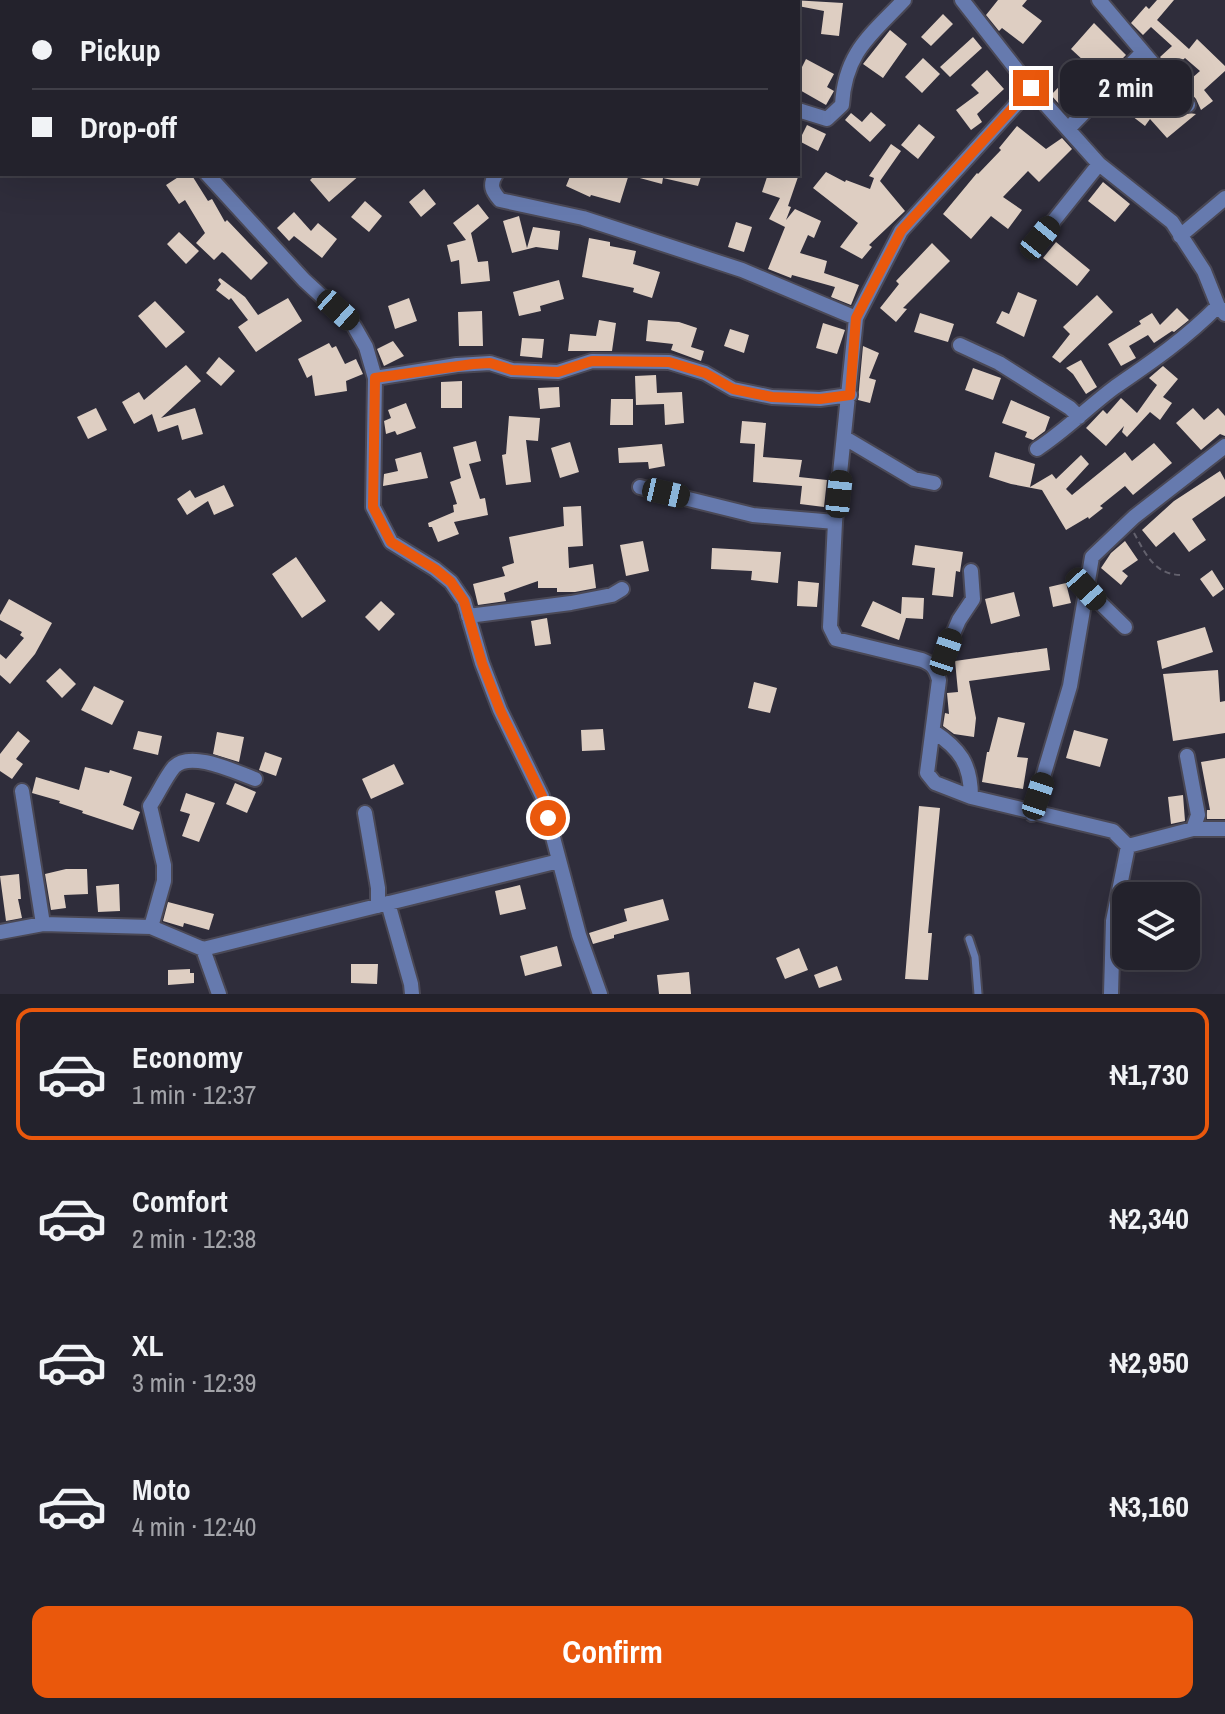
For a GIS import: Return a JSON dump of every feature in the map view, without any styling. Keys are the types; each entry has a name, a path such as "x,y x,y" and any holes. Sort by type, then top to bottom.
{"street":[{"path":"800,111 827,119 842,105 843,85 862,42 904,0"},
{"path":"962,0 1031,88 1099,164 1172,222 1204,271 1222,310 1159,359 1114,388 1037,449"},
{"path":"1099,0 1188,105"},
{"path":"1068,129 1143,52"},
{"path":"1031,88 901,231 856,318 835,522 830,627 836,639 922,660 932,664 937,671 939,680 927,773 930,779 971,797 1113,831 1128,846"},
{"path":"1040,238 1099,164"},
{"path":"209,176 304,280 354,326 366,347 375,378 373,507 391,542 435,569 451,582 464,601 500,710 542,796 579,935 600,994"},
{"path":"495,176 491,182 493,192 500,200 583,218 742,270 856,318"},
{"path":"1180,236 1225,198"},
{"path":"960,345 999,363 1070,408 1079,417"},
{"path":"375,378 490,363 512,370 558,372 592,361 669,362 705,373 733,389 772,397 820,399 850,395"},
{"path":"845,438 914,479 934,483"},
{"path":"1032,814 1070,686 1092,557 1128,523 1225,446"},
{"path":"640,487 753,515 835,522"},
{"path":"937,671 959,620 973,599 971,571"},
{"path":"468,616 571,603 612,595 622,589"},
{"path":"1086,589 1125,627"},
{"path":"933,731 946,739 961,756 970,773 971,797"},
{"path":"1187,756 1198,815 1193,829"},
{"path":"151,927 164,881 164,865 150,806 176,765 189,760 200,761 255,779"},
{"path":"22,791 43,924"},
{"path":"365,813 378,888 412,994"},
{"path":"1128,846 1193,829 1225,829"},
{"path":"1111,994 1113,921 1128,846"},
{"path":"0,932 43,924 151,927 203,949 559,861"},
{"path":"203,949 219,994"}],"lane":[{"path":"969,939 975,957 978,994"}],"path":[{"path":"1128,523 1155,566 1164,573 1180,575"}],"building":[{"path":"800,0 843,3 839,36 821,34 824,11 800,6"},
{"path":"998,0 1027,0 1022,6 1042,21 1023,44 1002,28 999,31 986,15"},
{"path":"1157,0 1174,0 1157,20 1189,49 1197,39 1225,66 1225,71 1204,90 1213,101 1201,110 1184,85 1200,71 1185,58 1171,70 1160,57 1172,46 1151,27 1143,35 1131,23 1146,6 1149,9"},
{"path":"943,14 953,24 931,46 921,37"},
{"path":"1094,23 1126,55 1068,114 1051,95 1084,61 1071,49"},
{"path":"890,30 907,44 883,78 863,64"},
{"path":"973,37 982,48 950,77 940,67"},
{"path":"923,58 940,74 922,93 905,77"},
{"path":"806,59 834,74 827,87 834,91 826,105 800,90 800,71"},
{"path":"987,70 1004,89 977,114 982,122 971,130 956,110 979,93 971,85"},
{"path":"1156,84 1181,112 1196,114 1167,138 1150,119 1145,126 1132,116"},
{"path":"871,112 886,125 870,142 845,120 851,113 862,122"},
{"path":"919,124 935,137 918,159 901,145"},
{"path":"807,125 826,134 818,151 800,139"},
{"path":"1017,126 1046,149 1062,138 1072,149 1039,182 1028,171 1003,197 1022,210 1008,229 991,216 971,239 943,214 1001,150 999,148"},
{"path":"891,144 901,151 880,181 905,211 869,245 872,247 862,259 840,247 858,223 813,188 826,172 845,182 870,189 874,178 869,176"},
{"path":"180,176 192,176 208,201 212,199 225,222 227,220 268,263 251,280 222,252 214,260 196,243 205,233 185,200 179,204 166,185"},
{"path":"314,176 359,176 329,202 310,180"},
{"path":"570,176 628,176 620,203 590,197 566,186"},
{"path":"701,176 698,186 663,178 662,184 636,177"},
{"path":"767,176 798,176 786,220 795,209 821,221 814,238 808,235 800,253 827,261 824,273 859,285 851,305 831,297 835,287 792,275 791,278 768,269 785,227 769,219 780,198 762,192"},
{"path":"1103,182 1130,204 1115,222 1088,201"},
{"path":"424,189 436,204 421,217 409,202"},
{"path":"365,201 382,216 369,232 351,217"},
{"path":"478,204 489,218 471,233 478,262 488,261 490,281 461,284 459,260 451,262 447,245 466,240 453,223"},
{"path":"294,212 311,231 318,223 337,239 322,258 294,236 289,241 277,228"},
{"path":"519,216 527,248 533,227 560,231 558,250 536,247 512,253 503,221"},
{"path":"736,222 752,227 744,252 728,247"},
{"path":"179,232 199,251 186,264 167,244"},
{"path":"589,238 636,251 633,264 660,272 652,298 633,292 634,288 582,277"},
{"path":"1056,242 1090,270 1077,286 1043,258"},
{"path":"932,243 950,261 903,308 907,309 896,322 880,308 899,284 896,281"},
{"path":"220,278 245,297 258,315 288,298 302,321 256,352 238,327 248,320 231,298 229,300 216,290 221,284"},
{"path":"559,280 564,299 540,306 541,311 519,316 513,292"},
{"path":"1018,292 1037,300 1024,337 996,323 1002,311 1009,314"},
{"path":"1097,295 1113,312 1060,363 1052,357 1070,334 1063,327"},
{"path":"409,298 417,321 395,329 388,306"},
{"path":"155,301 185,332 166,348 138,316"},
{"path":"1177,308 1189,320 1154,343 1148,335 1129,346 1136,358 1121,366 1108,344 1141,324 1139,321 1152,313 1160,325"},
{"path":"482,311 483,346 459,346 458,312"},
{"path":"920,313 954,324 948,342 914,332"},
{"path":"599,320 616,323 612,351 568,351 570,334 596,336"},
{"path":"648,320 679,322 697,328 691,347 704,351 701,361 671,350 673,344 646,341"},
{"path":"823,323 845,330 837,354 816,348"},
{"path":"730,329 749,335 744,353 724,346"},
{"path":"522,338 544,339 542,358 520,356"},
{"path":"393,341 404,356 384,366 377,349"},
{"path":"329,343 332,348 336,346 345,364 356,359 363,374 346,381 347,391 315,396 312,375 307,378 298,359"},
{"path":"863,346 879,353 869,378 876,380 870,403 858,400"},
{"path":"219,357 235,371 221,386 206,373"},
{"path":"1081,360 1097,387 1086,394 1066,368"},
{"path":"186,365 201,381 161,418 195,408 203,434 182,440 178,425 158,432 152,414 134,424 122,402 139,392 144,400"},
{"path":"1163,366 1178,379 1163,397 1172,403 1160,420 1150,412 1127,437 1122,432 1124,426 1106,446 1086,428 1103,410 1107,414 1121,398 1137,413 1157,385 1149,378"},
{"path":"973,368 1001,378 993,400 965,390"},
{"path":"656,375 657,393 682,392 684,423 665,425 664,404 636,405 635,376"},
{"path":"462,381 462,408 441,408 441,382"},
{"path":"559,387 560,407 540,409 538,388"},
{"path":"611,399 633,399 633,425 610,425"},
{"path":"1011,400 1050,417 1045,431 1033,440 1025,437 1027,432 1002,423"},
{"path":"406,403 416,428 397,435 395,431 386,434 384,421 391,418 388,410"},
{"path":"96,408 107,430 88,439 77,417"},
{"path":"1193,408 1204,420 1218,408 1225,416 1225,436 1220,434 1201,450 1176,423"},
{"path":"509,416 540,418 538,441 526,440 531,482 506,485 502,455 506,454"},
{"path":"742,421 766,423 763,457 802,460 799,477 827,480 824,507 800,504 802,486 753,482 755,444 740,443"},
{"path":"476,441 481,461 469,464 480,499 485,498 488,515 454,522 459,534 438,542 428,523 454,512 453,505 457,504 450,482 461,478 453,447"},
{"path":"570,442 579,472 560,478 551,448"},
{"path":"1154,443 1172,463 1133,495 1125,486 1089,519 1066,530 1042,490 989,477 995,452 1035,464 1030,487 1052,474 1056,479 1081,455 1089,464 1066,489 1072,495 1125,452 1132,461"},
{"path":"662,444 665,466 649,469 648,462 619,463 618,448"},
{"path":"421,452 428,478 383,486 384,474 398,471 395,459"},
{"path":"1220,471 1225,480 1225,496 1192,519 1206,540 1189,552 1174,532 1156,547 1142,530 1174,501"},
{"path":"224,485 234,506 214,515 208,501 187,515 177,499 190,490 195,498"},
{"path":"581,506 583,546 568,547 569,568 593,564 596,588 557,592 557,588 538,588 538,581 504,593 506,601 478,605 473,584 505,576 502,567 514,563 509,537 564,526 563,507"},
{"path":"643,541 649,571 626,576 620,545"},
{"path":"1125,541 1138,560 1122,571 1128,576 1121,585 1101,568 1111,553"},
{"path":"915,545 963,552 960,572 956,571 953,597 932,595 935,568 912,565"},
{"path":"712,548 781,552 778,583 751,580 752,571 711,569"},
{"path":"296,557 326,601 302,618 272,574"},
{"path":"1212,570 1224,589 1213,597 1200,579"},
{"path":"798,581 819,583 817,607 797,606"},
{"path":"1066,583 1071,603 1053,607 1049,587"},
{"path":"1014,592 1020,616 991,624 985,599"},
{"path":"902,597 924,598 923,619 906,618 899,640 861,626 873,601 901,614"},
{"path":"9,599 52,623 35,654 10,684 0,675 0,654 6,659 24,638 20,635 22,632 0,620"},
{"path":"381,601 395,614 379,631 365,617"},
{"path":"547,618 551,644 535,646 531,621"},
{"path":"1205,627 1213,652 1162,669 1157,641"},
{"path":"1047,648 1050,670 969,681 976,718 974,737 954,734 943,726 945,713 949,714 947,693 958,692 955,661"},
{"path":"60,668 76,684 62,698 46,681"},
{"path":"1218,670 1220,702 1225,701 1225,733 1173,741 1163,674"},
{"path":"754,682 777,688 770,713 748,708"},
{"path":"94,686 124,701 112,725 81,710"},
{"path":"998,717 1025,723 1017,757 1028,758 1023,789 982,782"},
{"path":"603,729 605,750 582,751 581,730"},
{"path":"1074,730 1108,739 1100,767 1066,758"},
{"path":"18,731 30,741 16,759 23,764 12,779 0,771 0,754"},
{"path":"138,731 162,736 158,755 133,749"},
{"path":"217,732 244,737 239,762 213,754"},
{"path":"265,752 282,758 276,776 259,770"},
{"path":"1225,758 1225,819 1207,819 1207,810 1210,810 1201,762"},
{"path":"394,764 404,784 371,799 362,779"},
{"path":"85,767 132,777 123,805 140,812 133,830 32,793 36,777 79,790"},
{"path":"235,783 256,792 247,813 226,804"},
{"path":"186,793 215,803 199,842 182,836 190,814 180,811"},
{"path":"1183,795 1185,821 1171,824 1168,797"},
{"path":"919,806 940,808 928,933 932,933 928,980 905,979"},
{"path":"66,869 87,869 88,894 64,895 66,908 51,910 45,874"},
{"path":"19,874 21,899 18,899 22,918 6,921 0,876"},
{"path":"119,884 120,911 98,912 96,886"},
{"path":"520,885 526,909 500,915 495,891"},
{"path":"663,899 669,920 593,944 589,933 627,921 624,909"},
{"path":"168,902 214,914 209,930 163,921"},
{"path":"557,946 562,966 525,976 520,956"},
{"path":"799,948 808,970 785,979 776,958"},
{"path":"351,964 378,964 377,984 351,983"},
{"path":"837,966 842,980 819,988 814,975"},
{"path":"190,969 190,973 194,973 194,983 168,985 168,970"},
{"path":"689,972 691,994 659,994 657,975"}],"route":[{"path":"548,818 542,796 500,710 464,601 451,582 435,569 391,542 373,507 375,378 490,363 512,370 558,372 592,361 669,362 705,373 733,389 772,397 820,399 850,395 856,318 882,263 901,231 1031,88"}]}
